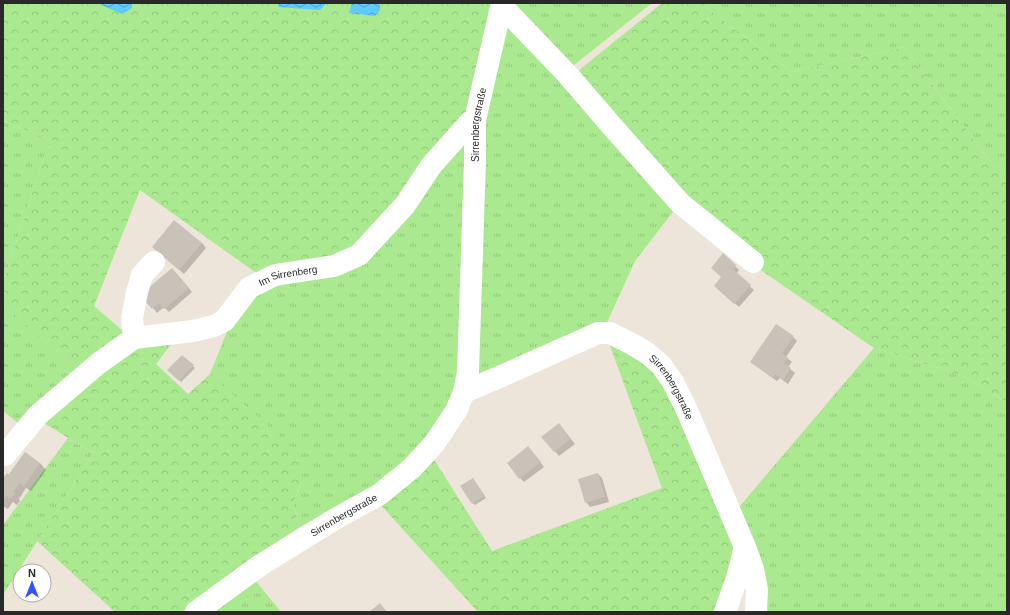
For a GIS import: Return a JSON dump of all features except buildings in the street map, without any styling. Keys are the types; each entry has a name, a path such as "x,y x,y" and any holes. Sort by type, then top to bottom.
{"street":[{"name":"Sirrenbergstraße","path":"196,612 259,566 335,519 380,494 412,468 434,444 456,411 464,392 468,372 475,120 502,5"},
{"path":"502,5 568,75 680,203 753,262"},
{"name":"Im Sirrenberg","path":"5,455 38,415 99,363 134,338 193,331 214,326 224,321 249,288 275,275 334,266 359,255 405,205 432,166 470,122 475,120"},
{"path":"134,338 132,318 142,275 154,262"},
{"name":"Sirrenbergstraße","path":"464,392 598,332 610,333 647,353 661,365 673,382 686,408 745,547 753,569 756,590 756,612"},
{"path":"725,612 737,578 745,547"}],"green space":[{"path":"3,3 498,3 469,120 356,253 259,275 140,190 94,306 130,337 83,375 3,304 3,282 45,154 53,141 3,121"},
{"path":"506,3 652,3 569,69"},
{"path":"662,3 700,3 792,72 904,47 993,165 1007,175 1007,402 961,375 874,348 756,267 680,202 573,75"},
{"path":"700,3 1007,3 1007,175 993,165 904,47 792,72"},
{"path":"504,13 679,204 635,261 604,329 470,385 479,120"},
{"path":"3,121 53,141 45,154 3,282"},
{"path":"470,126 462,378 451,409 421,448 369,491 300,527 293,504 300,486 210,374 234,314"},
{"path":"3,304 81,373 22,426 3,411"},
{"path":"179,334 156,364 188,394 210,374 300,454 300,486 293,504 300,527 251,559 182,612 115,612 37,541 93,453 39,420 138,340"},
{"path":"606,335 658,367 742,546 720,612 478,612 378,502 433,458 492,551 662,488"},
{"path":"874,348 961,375 1007,402 1007,612 758,612 734,513"},
{"path":"68,438 93,453 23,563 12,563 12,581 3,595 3,525"},
{"path":"256,581 281,612 213,612"}],"water":[{"path":"97,3 132,3 132,8 122,14"},
{"path":"279,3 327,3 320,10 278,7"},
{"path":"352,3 380,3 380,10 375,16 349,13"}]}
